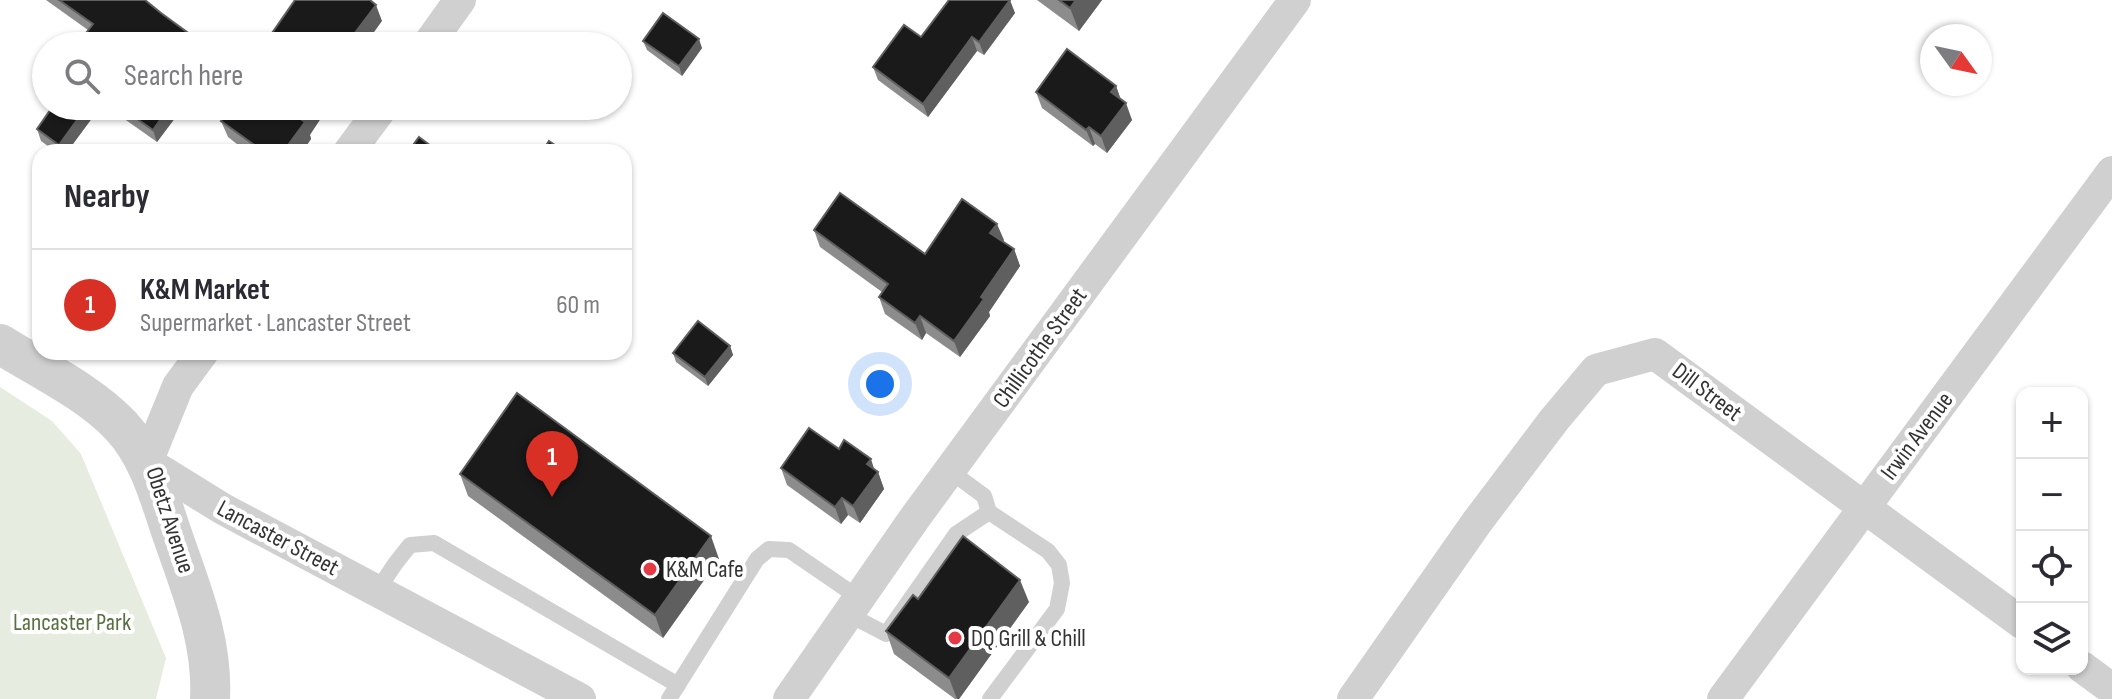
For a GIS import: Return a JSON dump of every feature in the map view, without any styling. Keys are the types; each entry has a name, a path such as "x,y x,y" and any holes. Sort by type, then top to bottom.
{"street":[{"path":"437,32 460,0"},
{"name":"Chillicothe Street","path":"789,699 950,471 1295,0"},
{"path":"355,144 373,120"},
{"name":"Irwin Avenue","path":"1723,699 2112,172"},
{"name":"Lancaster Street","path":"0,344 102,408 123,427 147,462 223,509 580,699"},
{"name":"Dill Street","path":"1353,699 1477,522 1596,370 1655,354 2016,619"},
{"name":"Obetz Avenue","path":"197,360 178,386 147,462 193,587 205,635 210,699"},
{"path":"2088,671 2112,689"}],"lane":[{"path":"950,471 984,496 989,512 1048,551 1059,565 1062,583 1057,609 990,699"},
{"path":"377,591 410,545 434,543 673,692 757,559 769,549 789,550 886,634 956,534 989,512"}],"green space":[{"name":"Lancaster Park","path":"0,387 52,421 81,454 166,658 156,699 0,699"}],"building":[{"path":"59,0 145,0 187,32 87,32 93,24"},
{"path":"295,0 370,0 376,5 356,32 273,32"},
{"path":"949,0 1010,0 979,42 972,37 923,104 873,67 904,25 921,37"},
{"path":"1059,0 1076,0 1070,8"},
{"path":"663,13 699,39 679,66 643,41"},
{"path":"1067,49 1116,86 1111,92 1126,103 1101,136 1089,127 1086,130 1036,92"},
{"path":"43,120 77,120 60,144 37,129"},
{"path":"139,120 160,120 153,130"},
{"path":"221,121 305,122 289,144 253,144"},
{"path":"419,137 428,144 414,144"},
{"path":"840,193 925,254 962,199 997,224 990,233 1014,249 954,341 920,316 915,323 879,297 888,284 814,230"},
{"path":"698,321 730,346 705,377 673,353"},
{"path":"517,393 711,536 655,615 460,474"},
{"path":"809,428 839,449 844,440 871,459 867,464 878,472 853,506 842,498 835,507 781,468"},
{"name":"DQ Grill & Chill","path":"963,536 1020,580 949,678 886,631 913,595 918,599"}],"place":[{"name":"K&M Market","path":"552,497"},
{"name":"K&M Cafe","path":"650,569"},
{"name":"DQ Grill & Chill","path":"955,638"}]}
